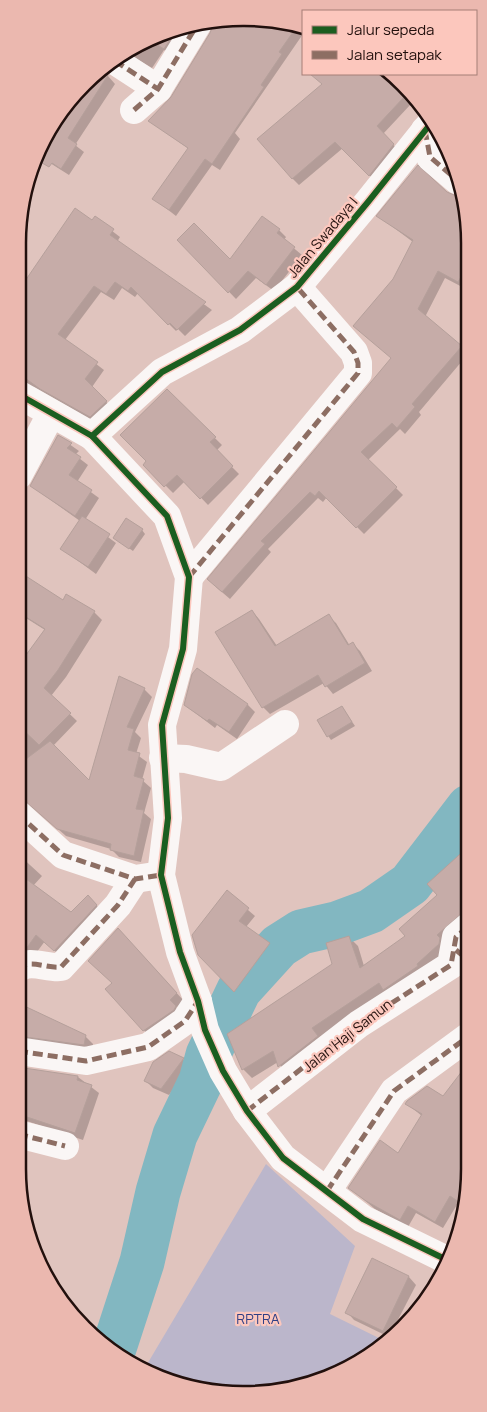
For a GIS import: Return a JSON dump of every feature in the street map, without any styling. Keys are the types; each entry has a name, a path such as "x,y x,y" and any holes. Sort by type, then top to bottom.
{"street":[{"path":"134,110 158,89 192,32"},
{"path":"121,65 158,89"},
{"name":"Jalan Swadaya I","path":"92,436 162,372 240,330 297,288 427,127"},
{"path":"428,129 430,157 449,173"},
{"path":"188,577 358,373 354,352 297,288"},
{"path":"26,399 92,436 166,516 188,577 183,648 162,724 168,818 148,877 118,905 61,967 53,968 29,964 26,965"},
{"path":"26,461 51,414"},
{"path":"163,758 186,759 220,767 285,724"},
{"path":"26,821 63,855 148,877"},
{"path":"148,877 180,952 198,1001 205,1030 223,1071 248,1111 283,1158 364,1219 442,1257"},
{"name":"Jalan Haji Samun","path":"248,1111 359,1024 451,965 461,947"},
{"path":"26,1052 86,1061 148,1047 186,1021 198,1001"},
{"path":"327,1191 394,1091 461,1042"},
{"path":"26,1136 65,1146"}],"green space":[{"name":"RPTRA","path":"266,1164 355,1246 330,1314 379,1338 352,1357 327,1369 286,1382 244,1386 201,1382 148,1363"}],"building":[{"path":"244,26 293,32 279,52 282,54 261,85 264,87 212,164 205,159 169,210 152,199 188,148 148,121 171,97 212,28"},
{"path":"170,39 164,49 157,45"},
{"path":"107,74 68,138 77,144 61,169 52,163 49,167 42,163 55,135 80,100"},
{"path":"311,75 381,75 404,97 377,126 394,144 369,176 335,142 292,179 257,139 322,84"},
{"path":"418,165 447,192 455,195 460,229 461,277 458,282 438,271 418,309 461,347 412,404 415,407 397,428 392,423 361,452 397,487 356,528 319,491 315,496 310,492 261,541 265,544 222,592 207,579 391,358 353,326 393,279 413,240 376,216"},
{"path":"75,208 92,220 95,216 114,229 110,235 206,302 177,330 170,323 168,325 131,287 128,291 115,282 106,294 94,286 58,334 98,362 85,379 107,401 90,417 40,389 26,379 26,280"},
{"path":"262,216 280,229 277,233 295,247 266,285 248,271 228,293 177,240 194,223 230,259"},
{"path":"167,389 216,437 210,442 233,466 200,499 177,475 164,487 143,465 146,461 120,435"},
{"path":"58,435 72,443 67,448 81,457 69,475 92,490 75,516 30,486"},
{"path":"82,516 110,534 88,567 60,549"},
{"path":"126,518 143,529 129,549 113,538"},
{"path":"26,576 63,600 66,594 95,611 58,670 44,688 71,713 39,745 26,733 26,655 45,629 26,617"},
{"path":"252,610 275,646 329,614 348,645 353,642 365,663 325,687 318,675 262,708 215,632"},
{"path":"197,668 248,704 229,732 209,719 207,721 184,705 192,674"},
{"path":"119,676 145,688 127,727 134,729 128,750 140,753 134,776 144,779 136,809 144,810 134,856 110,850 111,844 57,829 26,802 26,759 50,741 89,780"},
{"path":"342,706 352,722 327,737 317,720"},
{"path":"461,853 461,914 437,935 440,938 439,944 417,964 418,966 383,990 379,983 312,1028 318,1036 278,1067 273,1051 242,1070 227,1034 332,964 326,943 349,936 360,968 405,936 399,929 437,895 427,884"},
{"path":"26,879 71,912 88,895 97,905 54,951 36,935 26,949"},
{"path":"227,890 249,908 239,921 270,943 234,992 198,955 192,935"},
{"path":"118,928 177,993 170,1000 176,1006 174,1010 143,1031 105,989 112,983 88,961"},
{"path":"26,1007 86,1035 84,1045 26,1037"},
{"path":"169,1051 184,1058 161,1089 144,1081 153,1062"},
{"path":"26,1068 78,1076 77,1080 92,1085 75,1133 26,1117"},
{"path":"461,1072 461,1168 458,1202 450,1196 435,1222 408,1206 400,1220 366,1201 348,1188 380,1140 398,1153 422,1114 405,1104 407,1101 427,1086 443,1096"},
{"path":"372,1258 409,1276 383,1331 345,1313"}],"waterway":[{"path":"115,1344 142,1262 158,1192 175,1135 201,1081 208,1055 239,990 279,946 301,932 336,924 371,911 410,884 461,817"}],"marked path":[{"path":"134,110 158,89 192,32"},
{"path":"121,65 158,89"},
{"path":"425,130 430,157 449,173"},
{"path":"189,577 358,373 358,363 354,352 297,287"},
{"path":"26,821 63,855 135,879 161,875"},
{"path":"26,964 61,967 118,905 135,879"},
{"path":"247,1111 359,1024 451,965 456,937 461,933"},
{"path":"456,950 461,954"},
{"path":"26,1052 86,1061 148,1047 185,1021 198,1001"},
{"path":"327,1191 394,1091 461,1042"},
{"path":"26,1136 65,1146"}],"cycle path":[{"path":"92,436 162,372 240,330 297,287 427,128"},
{"path":"26,399 92,436 167,516 189,577 183,649 162,725 168,818 161,875 180,952 198,1001 205,1030 223,1071 247,1111 283,1158 363,1219 442,1257"}]}
